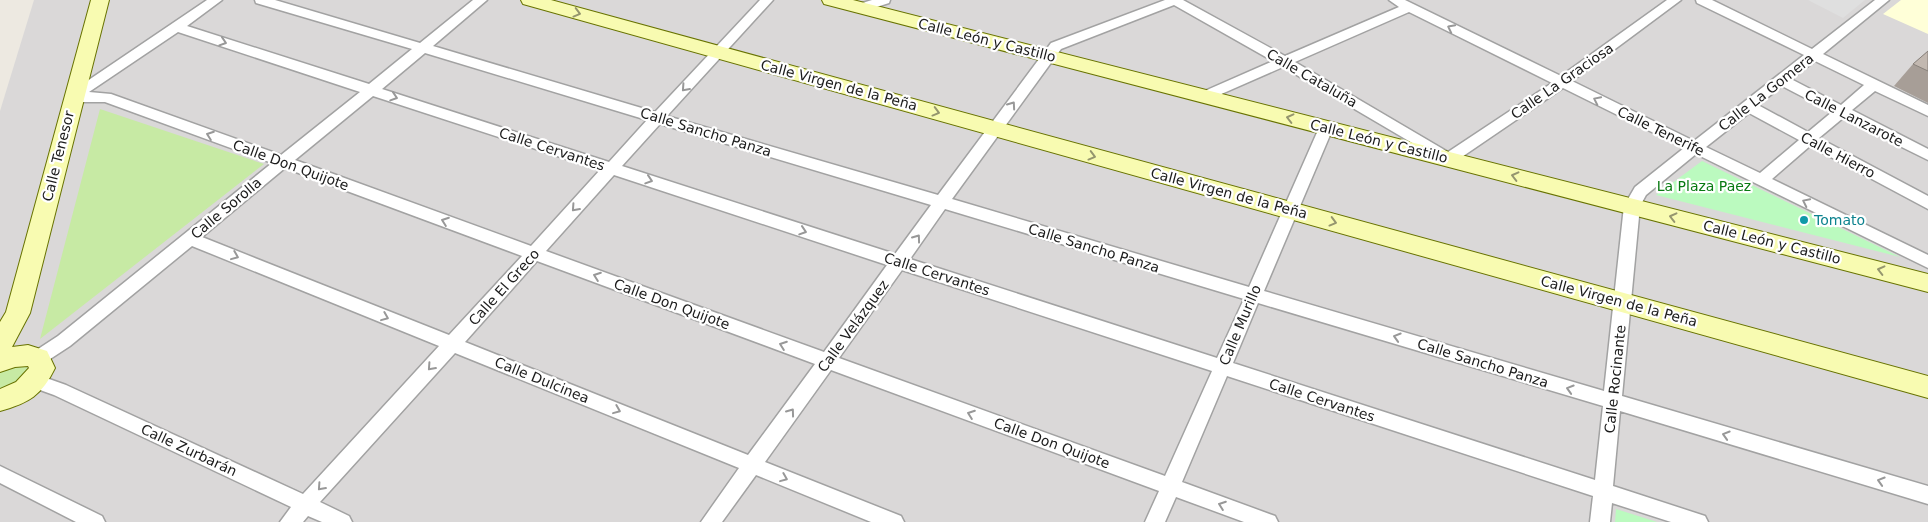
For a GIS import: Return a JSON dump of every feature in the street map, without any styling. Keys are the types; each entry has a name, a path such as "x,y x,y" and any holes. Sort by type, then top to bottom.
{"street":[{"name":"Calle Tenesor","path":"0,345 18,313 73,97 100,0"},
{"path":"73,97 216,0"},
{"name":"Calle Sancho Panza","path":"261,0 1928,495"},
{"name":"Calle Sorolla","path":"21,383 64,341 481,0"},
{"name":"Calle Virgen de la Peña","path":"530,0 1928,387"},
{"name":"Calle El Greco","path":"290,522 717,52 768,0"},
{"name":"Calle León y Castillo","path":"831,0 1928,283"},
{"path":"861,8 884,0"},
{"name":"Calle Velázquez","path":"711,522 1047,56 1056,46 1176,0"},
{"name":"Calle Cataluña","path":"1176,0 1448,159"},
{"name":"Calle Tenerife","path":"1395,0 1928,262"},
{"name":"Calle La Graciosa","path":"1448,159 1561,83 1675,0"},
{"path":"1702,0 1928,111"},
{"name":"Calle La Gomera","path":"1632,206 1640,191 1883,0"},
{"path":"1205,96 1409,7"},
{"name":"Calle Cervantes","path":"177,27 1698,522"},
{"name":"Calle Lanzarote","path":"1781,80 1928,156"},
{"path":"1761,180 1874,84"},
{"name":"Calle Don Quijote","path":"73,97 106,97 1268,522"},
{"name":"Calle Hierro","path":"1748,106 1928,203"},
{"name":"Calle Murillo","path":"1155,522 1326,128"},
{"name":"Calle Rocinante","path":"1600,522 1632,206"},
{"name":"Calle Dulcinea","path":"189,238 894,522"},
{"path":"18,313 28,345 21,383"},
{"path":"0,362 18,355 21,383"},
{"name":"Calle Zurbarán","path":"21,383 60,390 342,522"},
{"path":"0,474 95,522"}],"shaded area":[{"path":"34,0 1928,0 1928,522 0,522 0,111"},
{"path":"1808,0 1865,0 1843,18"},
{"path":"1901,0 1928,0 1928,34 1883,14"}],"green space":[{"path":"100,109 264,164 40,339"},
{"name":"La Plaza Paez","path":"1702,161 1900,257 1656,195"},
{"path":"25,365 29,371 25,379 0,390 0,371"},
{"path":"1616,509 1657,522 1615,522"}],"building":[{"path":"1928,51 1928,71 1913,64"}],"place":[{"name":"Tomato","path":"1804,220"}]}
